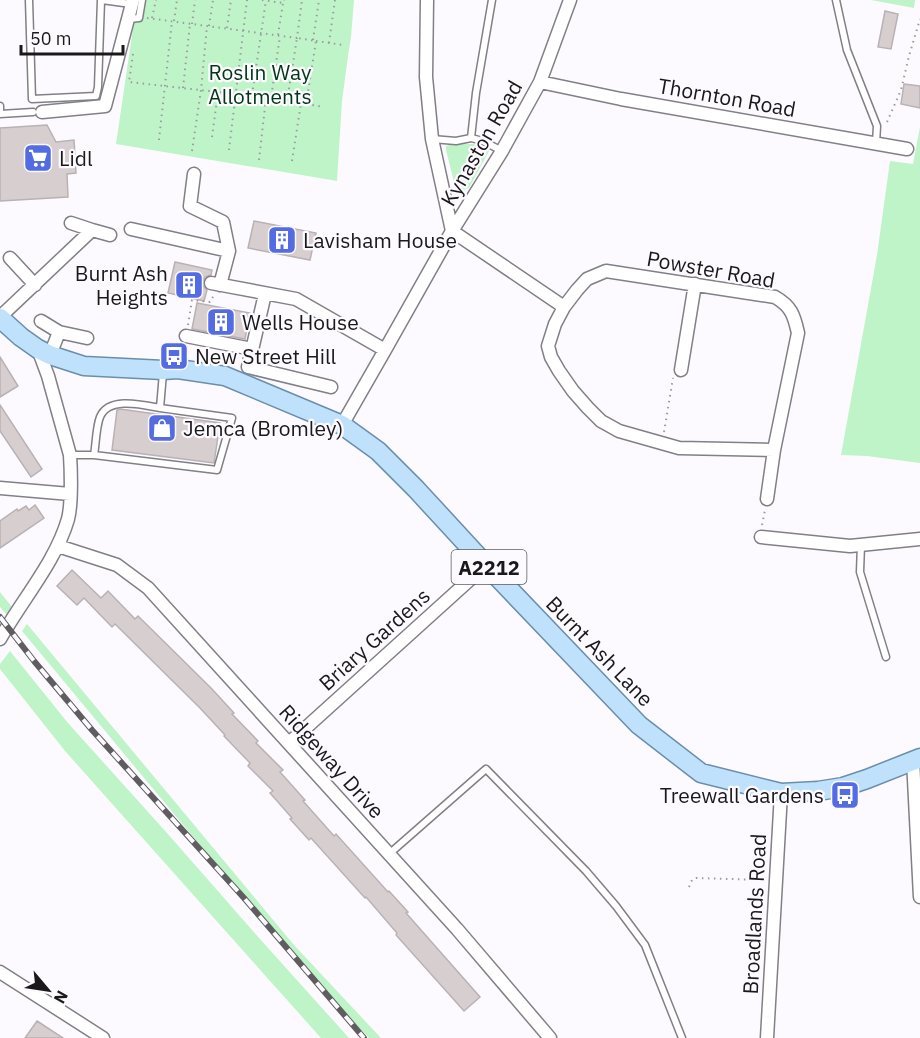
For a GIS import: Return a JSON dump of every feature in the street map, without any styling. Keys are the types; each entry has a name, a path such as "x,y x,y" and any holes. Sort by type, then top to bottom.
{"main road":[{"name":"Burnt Ash Lane","path":"0,317 21,337 44,352 84,366 178,369 225,376 342,425 378,451 416,489 639,725 701,772 781,793 843,787 916,759"}],"street":[{"path":"427,0 426,77 432,139 452,231 564,307"},
{"name":"Kynaston Road","path":"342,425 540,82 570,0"},
{"path":"37,112 105,106 134,18 136,1"},
{"name":"Thornton Road","path":"540,82 621,99 907,149"},
{"path":"194,174 190,206 223,222 229,251 215,284 296,299 385,350"},
{"path":"71,223 110,235"},
{"path":"131,229 229,251"},
{"path":"0,317 92,230"},
{"path":"10,258 34,285"},
{"name":"Powster Road","path":"767,499 774,450 798,333 795,317 784,302 775,297 606,271 587,279 564,307 555,324 548,346 551,357 573,391 601,421 619,431 679,448 774,450"},
{"path":"681,370 695,284"},
{"path":"265,294 248,367 331,387"},
{"path":"41,321 59,332 87,338"},
{"path":"0,639 58,546 69,517 70,454 48,376 44,352 59,332"},
{"path":"186,336 252,349"},
{"path":"0,488 70,495"},
{"path":"761,537 850,546 920,539"},
{"name":"Ridgeway Drive","path":"58,546 117,565 148,588 458,929 550,1038"},
{"name":"Briary Gardens","path":"289,743 486,565"},
{"path":"916,759 920,897"},
{"name":"Broadlands Road","path":"767,1038 781,793"},
{"path":"0,972 103,1038"}],"lane":[{"path":"0,106 0,114 37,112 32,99 29,0"},
{"path":"32,99 96,96 101,0 136,1"},
{"path":"471,138 476,93 492,0"},
{"path":"836,0 847,50 877,126 876,143"},
{"path":"432,139 456,141 471,138 483,141 502,151"},
{"path":"160,408 163,370"},
{"path":"70,454 217,470 232,418 130,403 113,404 100,416 94,455"},
{"path":"861,545 860,572 886,657"},
{"path":"389,854 486,769 586,871 645,945 682,1038"}],"path":[{"path":"151,19 156,0"},
{"path":"159,140 177,0"},
{"path":"183,88 195,0"},
{"path":"192,151 213,0"},
{"path":"227,28 231,0"},
{"path":"229,150 247,0"},
{"path":"251,96 265,0 283,2 271,98"},
{"path":"286,101 302,0"},
{"path":"306,104 318,0"},
{"path":"329,43 335,0"},
{"path":"134,18 243,30 343,45"},
{"path":"876,143 901,90 920,20"},
{"path":"134,50 129,82 271,98 324,108"},
{"path":"212,137 218,92"},
{"path":"259,160 267,98"},
{"path":"292,161 301,104"},
{"path":"186,336 192,300 210,302 215,284"},
{"path":"662,443 674,373 681,370"},
{"path":"761,537 767,499"},
{"path":"689,887 692,880 696,878 776,880"}],"green space":[{"name":"Roslin Way Allotments","path":"139,0 354,0 342,101 337,181 116,144"},
{"path":"871,0 915,0 914,8"},
{"path":"920,127 920,463 841,455 877,255 890,161 913,164"},
{"path":"473,144 487,148 489,151 469,188 460,191 455,186 446,150 446,146"},
{"path":"0,592 12,607 7,615 0,607"},
{"path":"27,624 294,945 381,1038 369,1038 349,1017 204,850 22,631"},
{"path":"10,651 68,723 349,1038 321,1038 65,751 0,669 0,664"}],"building":[{"path":"885,11 898,14 891,49 878,47"},
{"path":"904,84 920,86 920,108 901,104"},
{"name":"Lidl","path":"47,125 56,142 74,140 76,173 67,174 68,197 0,201 0,128"},
{"name":"Lavisham House","path":"254,221 316,233 310,260 248,248"},
{"name":"Burnt Ash Heights","path":"175,262 212,270 211,275 205,277 203,281 203,286 207,290 204,301 168,293"},
{"name":"Wells House","path":"197,303 250,313 245,339 192,329"},
{"path":"0,357 18,386 0,397"},
{"path":"0,405 42,469 31,477 0,431"},
{"path":"117,410 220,423 214,463 112,450"},
{"path":"35,505 44,518 0,548 0,521 17,509 18,511 26,506 29,510"},
{"path":"72,570 101,598 108,591 135,619 138,616 211,688 258,741 256,743 283,770 280,772 305,800 303,801 408,912 406,913 480,997 464,1011 396,935 397,933 366,897 290,819 292,818 270,793 273,791 248,766 250,763 200,708 115,624 112,627 84,598 77,605 57,586"},
{"path":"37,1021 63,1038 25,1038"}],"railway":[{"path":"0,617 92,730 244,898 364,1038"}],"place":[{"name":"Lidl","path":"38,158"},
{"name":"Lavisham House","path":"282,240"},
{"name":"Burnt Ash Heights","path":"189,285"},
{"name":"Wells House","path":"221,322"},
{"name":"New Street Hill","path":"174,356"},
{"name":"Jemca (Bromley)","path":"162,428"},
{"name":"Treewall Gardens","path":"845,795"}]}
